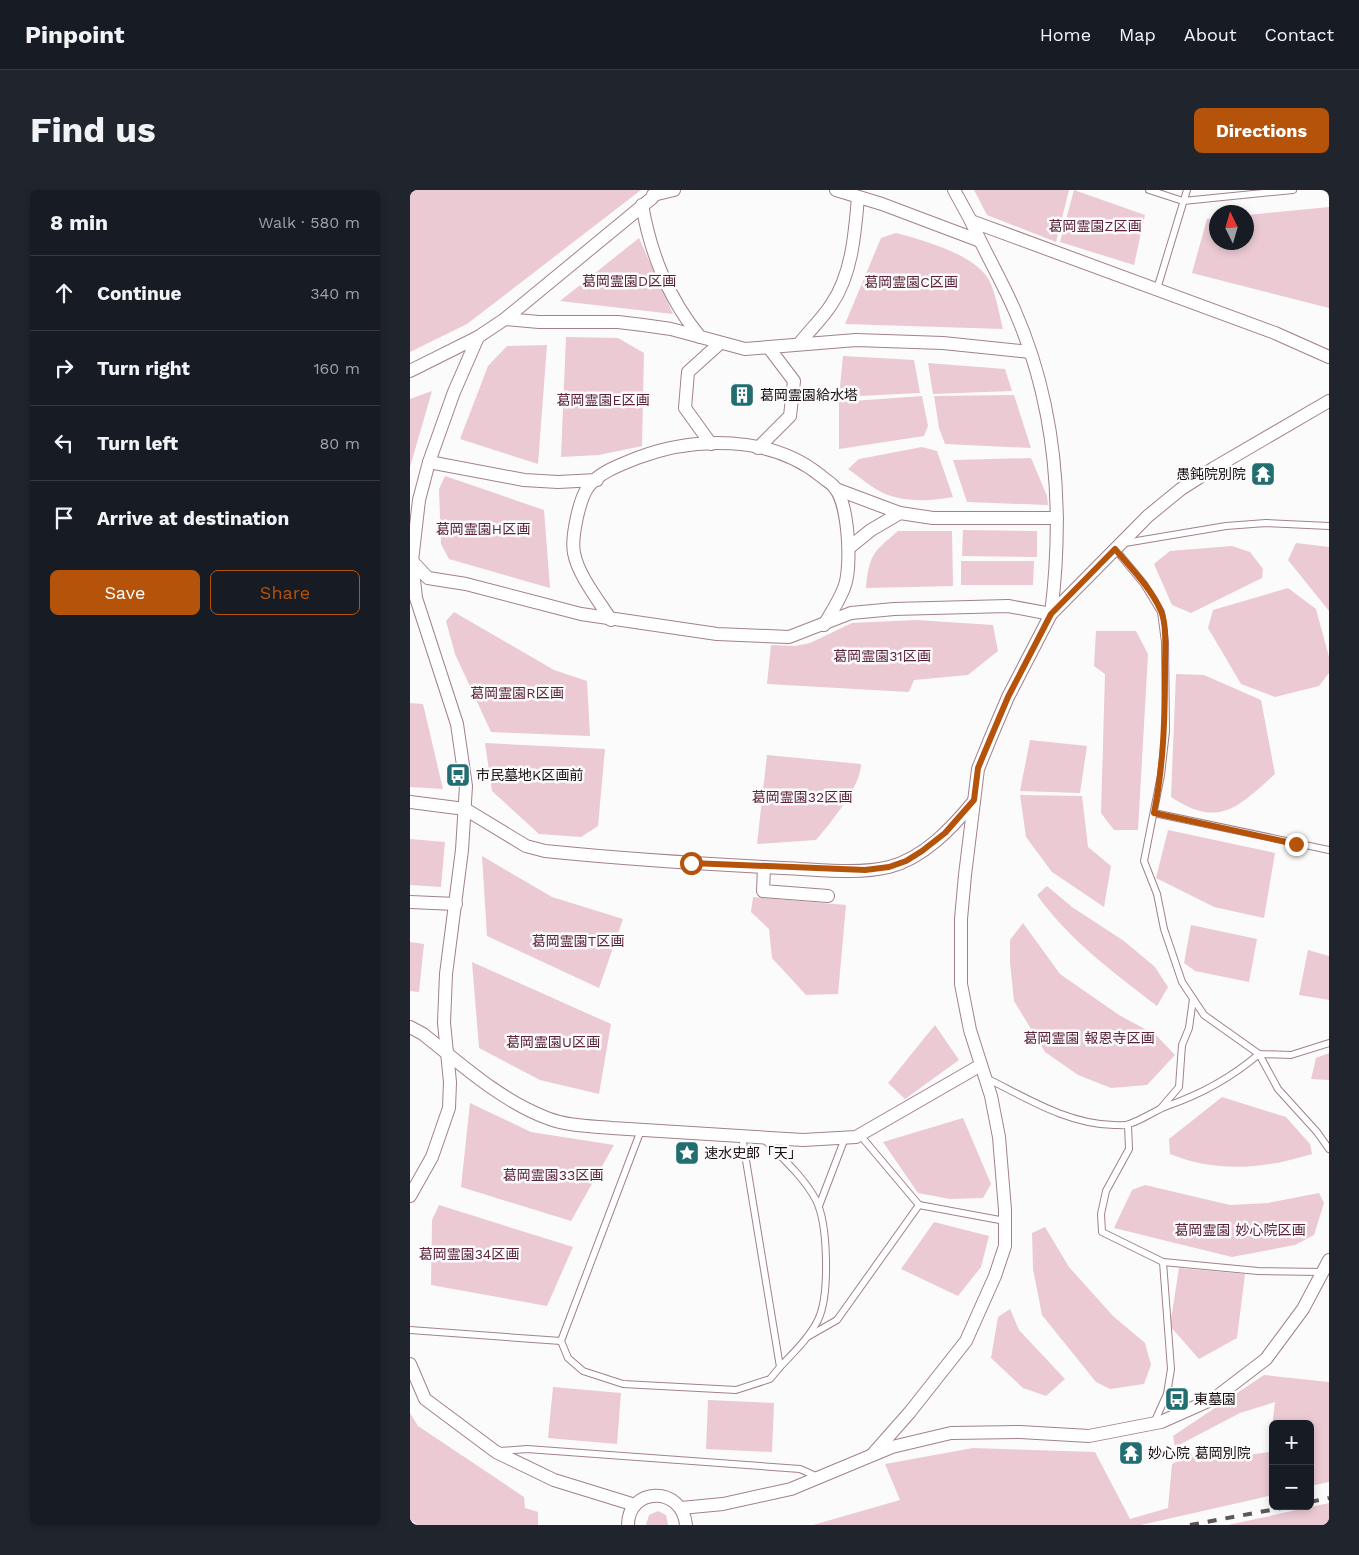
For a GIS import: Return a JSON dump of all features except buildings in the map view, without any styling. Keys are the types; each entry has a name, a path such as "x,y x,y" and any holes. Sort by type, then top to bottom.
{"street":[{"path":"410,371 478,337 505,319 656,193 674,190"},
{"path":"836,190 861,193 980,241"},
{"path":"954,190 1014,310 1044,395 1053,437 1057,472 1057,561 1051,614"},
{"path":"799,344 832,304 842,281 849,263 861,193"},
{"path":"642,206 652,251 662,276 675,302 700,337"},
{"path":"971,221 1275,333 1329,357"},
{"path":"505,319 539,322 618,322 671,329 718,344 745,349 856,340 901,341 1030,352"},
{"path":"410,1196 432,1157 448,1108 450,1082 444,1023 446,974 456,904 466,786 457,724 413,589 411,560 420,500 429,462 454,392 478,337"},
{"path":"712,444 685,408 688,372 718,344"},
{"path":"758,448 790,416 794,381 769,348"},
{"path":"872,1455 910,1412 966,1341 995,1276 1005,1246 999,1137 985,1078 970,1030 961,984 961,919 978,768 1008,697 1051,614 1148,516 1181,489 1329,400"},
{"path":"611,620 588,585 574,553 577,515 588,487 612,468 651,453 689,444 733,443 779,452 811,468 836,489 900,513 933,518 1057,518"},
{"path":"429,462 524,480 558,482 597,480"},
{"path":"824,625 845,587 850,547 845,517 836,489"},
{"path":"850,547 872,530 900,513"},
{"path":"411,560 428,578 466,584 611,620 717,634 789,637 851,613 894,609 1008,606 1051,614"},
{"path":"410,802 465,809 526,846 544,851 840,871 889,867 906,861 945,833 974,800"},
{"path":"764,867 763,891 828,896"},
{"path":"410,902 456,904"},
{"path":"410,1027 495,1091 549,1119 581,1126 641,1130 803,1140 844,1138 860,1135 981,1065"},
{"path":"681,1508 723,1504 792,1489 892,1447 952,1433 1020,1432 1089,1436 1154,1423 1215,1398 1266,1359 1303,1309 1329,1260"},
{"path":"410,1364 425,1399 496,1452 554,1480 635,1505"},
{"path":"628,1525 630,1513 635,1505 650,1496 659,1495 675,1502 681,1508 686,1525"}],"lane":[{"path":"1149,190 1183,201 1293,190"},
{"path":"1156,290 1187,190"},
{"path":"1329,526 1266,523 1226,526 1118,546 1161,612 1165,642 1166,731 1161,775 1144,861 1157,894 1164,929 1182,982 1204,1015 1259,1054 1278,1089 1317,1132 1329,1149"},
{"path":"1154,813 1329,850"},
{"path":"1160,1109 1179,1087 1182,1045 1189,1028 1193,999"},
{"path":"985,1078 1042,1107 1067,1116 1092,1123 1128,1125 1160,1109 1194,1097 1224,1081 1259,1054 1292,1055 1329,1043"},
{"path":"1128,1125 1129,1149 1106,1191 1101,1214 1102,1232 1162,1262 1258,1271 1322,1272"},
{"path":"641,1130 561,1341 568,1358 583,1371 623,1384 736,1390 770,1379 806,1338 819,1318 826,1279 823,1217 815,1198 762,1137"},
{"path":"860,1135 919,1205 1005,1221"},
{"path":"742,1136 780,1367"},
{"path":"819,1206 844,1138"},
{"path":"806,1338 837,1320 919,1205"},
{"path":"1154,1423 1167,1394 1171,1369 1162,1262"},
{"path":"410,1330 561,1341"},
{"path":"496,1452 527,1449 800,1469 819,1477"}],"green space":[{"path":"410,190 641,190 467,324 410,352"},
{"path":"974,190 1069,190 1056,242 987,215"},
{"name":"葛岡霊園Z区画","path":"1074,190 1145,215 1134,265 1060,242"},
{"path":"1329,207 1329,308 1192,273 1207,219 1209,219 1209,250 1254,250 1254,214"},
{"name":"葛岡霊園C区画","path":"896,233 947,249 982,271 994,291 1003,329 845,324 881,238"},
{"name":"葛岡霊園D区画","path":"639,238 673,314 560,301"},
{"name":"葛岡霊園E区画","path":"566,337 618,338 644,353 642,446 599,455 561,457"},
{"path":"547,345 538,464 460,439 488,366 507,346"},
{"path":"843,356 914,360 920,393 839,397"},
{"path":"928,363 1005,369 1012,391 933,394"},
{"path":"432,391 410,467 410,399"},
{"path":"1014,395 1031,448 945,444 939,428 934,396"},
{"path":"922,396 928,426 924,436 839,449 839,402"},
{"path":"922,447 937,451 953,497 920,500 895,497 878,490 848,469 859,459"},
{"path":"1031,458 1047,496 1048,505 967,502 953,460"},
{"name":"葛岡霊園H区画","path":"445,476 544,510 550,588 449,559 441,544 439,489"},
{"path":"963,530 1037,531 1037,557 962,556"},
{"path":"898,531 952,531 953,586 866,588 869,568 874,555"},
{"path":"1296,543 1329,547 1329,611 1288,560"},
{"path":"1232,546 1250,552 1263,569 1262,578 1191,613 1172,605 1154,564 1170,551"},
{"path":"961,561 1034,561 1033,585 961,585"},
{"path":"1288,588 1316,609 1329,657 1329,673 1319,686 1275,697 1241,684 1208,628 1213,610"},
{"name":"葛岡霊園R区画","path":"454,612 554,670 587,681 590,736 491,732 455,654 446,621"},
{"name":"葛岡霊園31区画","path":"916,620 993,625 998,651 968,675 914,680 909,692 767,684 771,645 795,646 810,643 852,623"},
{"path":"1096,631 1136,631 1148,654 1138,830 1114,830 1101,813 1105,674 1094,666"},
{"path":"1176,674 1204,675 1261,700 1275,774 1250,796 1227,810 1202,812 1188,807 1171,797"},
{"path":"410,703 423,704 443,789 410,787"},
{"path":"1030,740 1087,746 1080,793 1020,791"},
{"path":"485,743 605,749 598,826 581,837 539,834 492,791"},
{"name":"葛岡霊園32区画","path":"767,755 861,764 860,773 851,793 816,840 757,844"},
{"path":"1020,795 1082,796 1088,847 1111,866 1104,907 1052,872 1026,837"},
{"path":"1168,830 1275,853 1264,918 1214,907 1156,878"},
{"path":"410,839 445,842 441,887 410,885"},
{"name":"葛岡霊園T区画","path":"482,856 552,897 623,919 599,988 487,936"},
{"name":"葛岡霊園 報恩寺区画","path":"1047,886 1072,907 1124,941 1155,967 1168,987 1157,1006 1092,955 1063,927 1037,895"},
{"path":"753,897 846,905 838,994 806,995 772,958 769,929 751,912"},
{"name":"葛岡霊園 報恩寺区画","path":"1023,923 1060,974 1119,1015 1156,1035 1175,1055 1147,1085 1111,1088 1078,1075 1045,1052 1014,1001 1010,940"},
{"path":"1191,925 1257,939 1249,982 1195,971 1184,963"},
{"path":"410,942 424,944 419,992 410,991"},
{"path":"1308,950 1329,956 1329,1000 1299,995"},
{"name":"葛岡霊園U区画","path":"472,962 611,1024 599,1094 540,1080 479,1048"},
{"path":"935,1025 959,1060 905,1099 888,1083"},
{"path":"1329,1053 1329,1080 1311,1079 1316,1058"},
{"path":"1222,1097 1286,1117 1310,1144 1312,1154 1276,1163 1240,1167 1205,1164 1170,1154 1169,1139"},
{"name":"葛岡霊園33区画","path":"470,1103 531,1132 614,1145 571,1221 461,1187"},
{"path":"963,1118 991,1184 983,1198 950,1199 918,1193 883,1142"},
{"name":"葛岡霊園 妙心院区画","path":"1145,1185 1230,1205 1268,1203 1319,1193 1324,1203 1314,1235 1295,1245 1232,1257 1114,1228 1132,1190"},
{"name":"葛岡霊園34区画","path":"439,1205 573,1247 547,1306 431,1285 432,1220"},
{"path":"934,1222 989,1236 981,1267 958,1296 901,1269"},
{"path":"1045,1227 1069,1267 1113,1316 1145,1343 1151,1365 1144,1384 1110,1389 1096,1382 1042,1315 1033,1269 1032,1233"},
{"name":"葛岡霊園 妙心院区画","path":"1179,1268 1245,1274 1237,1338 1199,1359 1170,1326"},
{"path":"1010,1309 1019,1330 1065,1379 1046,1396 1023,1388 991,1358 998,1317"},
{"path":"1264,1375 1329,1382 1329,1482 1314,1485 1314,1420 1273,1420 1275,1402 1240,1413 1175,1447 1173,1436"},
{"path":"553,1387 621,1393 617,1444 548,1438"},
{"path":"708,1400 774,1403 772,1452 706,1449"},
{"path":"410,1413 418,1426 524,1497 525,1508 538,1512 538,1525 418,1525 410,1520"},
{"path":"973,1448 1095,1452 1130,1519 1168,1508 1172,1464 1191,1454 1197,1462 1269,1452 1269,1496 1141,1525 813,1525 900,1500 885,1464"},
{"path":"1329,1503 1329,1525 1228,1525 1297,1510 1314,1510 1314,1506"},
{"path":"658,1511 666,1515 668,1525 646,1525 649,1515"}],"railway":[{"path":"1314,1501 1329,1498"},
{"path":"1190,1525 1271,1510"}],"place":[{"name":"葛岡霊園給水塔","path":"742,395"},
{"name":"愚鈍院別院","path":"1263,474"},
{"name":"市民墓地K区画前","path":"458,775"},
{"name":"速水史郎「天」","path":"687,1153"},
{"name":"東墓園","path":"1177,1399"},
{"name":"妙心院 葛岡別院","path":"1131,1453"}],"route":[{"path":"691,863 840,871 865,870 889,867 906,861 922,851 945,833 962,816 974,800 978,768 1008,697 1051,614 1115,549 1144,584 1161,612 1165,642 1166,731 1154,813 1296,844"}]}
